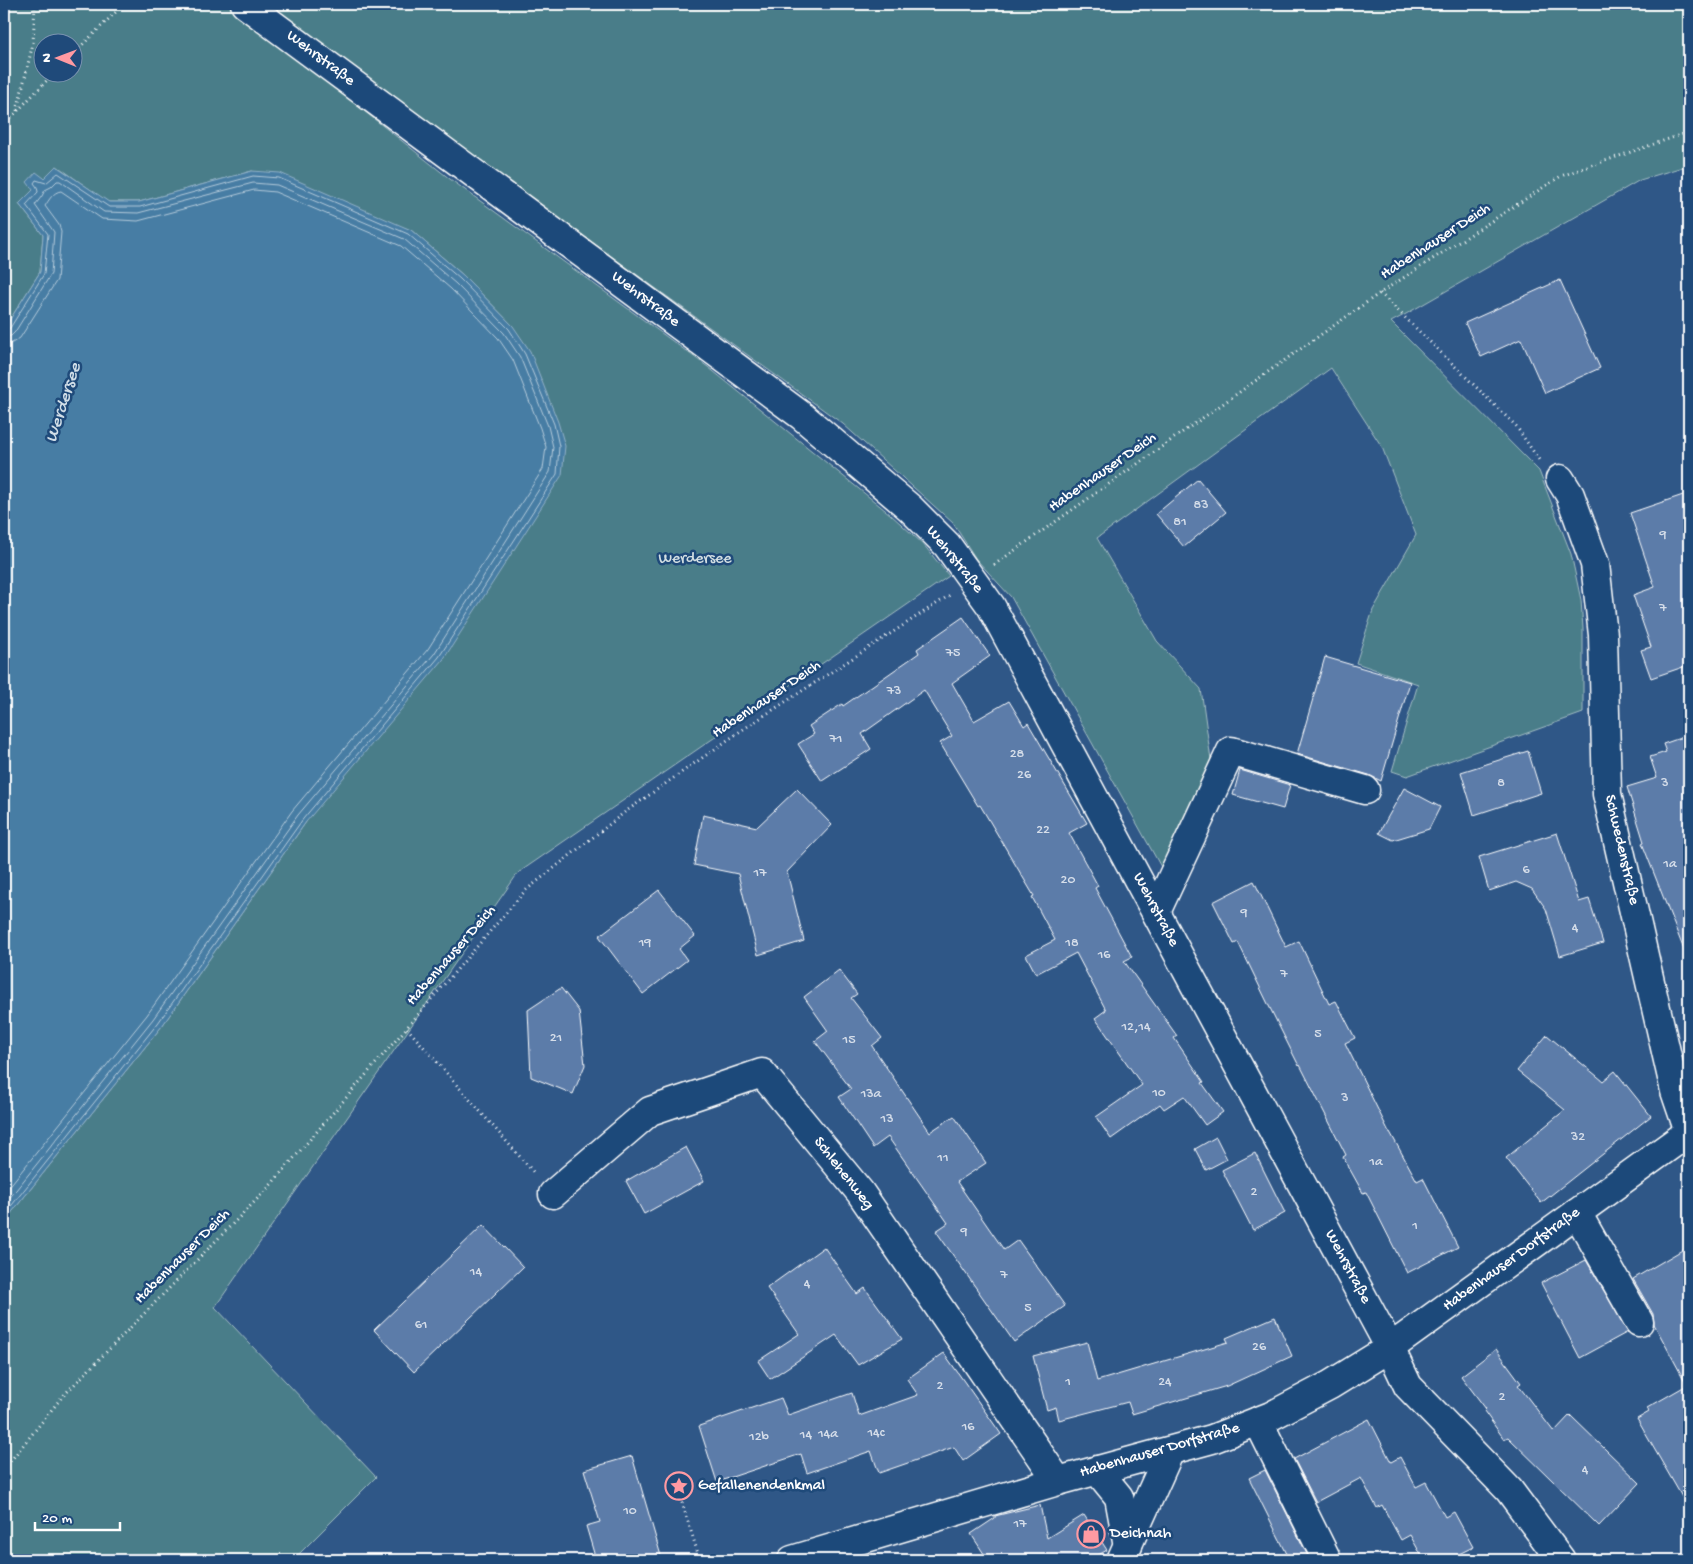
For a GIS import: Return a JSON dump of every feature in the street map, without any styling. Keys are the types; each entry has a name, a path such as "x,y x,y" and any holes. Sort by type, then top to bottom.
{"street":[{"name":"Wehrstraße","path":"245,4 802,416 910,508 947,545 991,606 1390,1348 1408,1386 1509,1490 1561,1560"},
{"name":"Schwedenstraße","path":"1560,479 1570,494 1595,564 1603,635 1607,794 1675,1091 1689,1132"},
{"path":"1156,912 1231,752 1365,790"},
{"name":"Schlehenweg","path":"553,1194 650,1111 762,1073 860,1192 1058,1481"},
{"name":"Habenhauser Dorfstraße","path":"792,1560 1058,1481 1212,1439 1258,1421 1330,1385 1390,1348 1689,1132"},
{"path":"1578,1213 1639,1322"},
{"path":"1258,1421 1326,1558"},
{"path":"1125,1553 1170,1451"},
{"path":"1097,1470 1119,1497 1125,1553"}],"path":[{"path":"17,111 33,43 36,4"},
{"path":"82,45 124,4"},
{"path":"4,125 45,82"},
{"name":"Habenhauser Deich","path":"4,1469 62,1398 268,1188 525,891 610,824 742,730 973,580 1380,293 1561,176 1689,132"},
{"path":"1380,293 1516,426 1548,474 1560,479"},
{"path":"407,1028 553,1194"},
{"path":"679,1493 700,1560"}],"green space":[{"name":"Werdersee","path":"4,4 229,4 450,179 708,367 890,514 923,544 949,576 518,873 215,1307 376,1477 293,1560 4,1560 4,1222 162,1026 306,822 513,326 464,276 411,230 252,171 139,202 108,202 57,166 19,204 43,235 40,272 4,329"},
{"path":"269,4 1689,4 1689,165 1640,180 1391,322 1539,471 1571,554 1581,600 1583,713 1407,776 1392,771 1418,684 1356,663 1373,610 1416,535 1382,447 1331,368 1097,538 1157,641 1201,689 1211,760 1161,867 1011,597 976,559 953,523 843,424 502,177"}],"water":[{"name":"Werdersee","path":"56,166 109,202 139,202 252,171 280,173 411,230 464,276 513,326 530,351 558,422 565,446 562,475 443,660 306,822 162,1026 4,1222 4,329 40,272 43,235 19,204 33,190 27,182 36,172 44,178"}],"building":[{"path":"1560,280 1600,368 1545,393 1521,339 1481,357 1465,323"},
{"path":"1198,479 1226,512 1184,547 1156,514"},
{"path":"1689,493 1689,665 1651,678 1641,650 1651,647 1633,595 1655,587 1630,513"},
{"path":"963,617 990,656 952,683 974,721 1009,701 1024,726 1028,723 1087,823 1069,833 1098,886 1095,888 1132,957 1124,961 1177,1036 1174,1038 1223,1112 1205,1125 1184,1096 1164,1109 1160,1104 1111,1139 1096,1117 1142,1085 1095,1018 1106,1010 1076,953 1036,974 1026,955 1055,940 1032,897 1034,896 980,805 978,806 940,743 952,736 924,690 862,734 871,749 822,781 798,744 814,734 809,726 842,704 843,706 919,653 917,649"},
{"path":"1325,657 1410,682 1381,781 1369,775 1297,754"},
{"path":"1689,735 1688,960 1642,843 1644,842 1627,787 1657,778 1650,757 1666,752 1663,744"},
{"path":"1528,751 1541,793 1474,815 1461,772"},
{"path":"1240,770 1290,785 1283,809 1233,795"},
{"path":"1404,788 1440,807 1429,829 1393,840 1379,833"},
{"path":"797,789 832,825 787,872 804,941 758,955 738,874 694,865 703,815 757,827"},
{"path":"1557,833 1579,902 1589,899 1603,943 1560,956 1546,909 1532,889 1516,882 1489,891 1479,857"},
{"path":"1254,881 1286,947 1299,941 1329,1004 1336,1001 1355,1038 1345,1043 1389,1132 1417,1181 1423,1178 1458,1247 1407,1273 1366,1192 1363,1193 1343,1157 1346,1155 1299,1066 1238,942 1234,944 1213,902"},
{"path":"659,890 695,936 679,949 687,960 643,994 599,936"},
{"path":"839,970 857,994 851,998 882,1038 872,1046 930,1132 954,1116 986,1163 957,1182 1004,1250 1018,1240 1065,1306 1014,1342 936,1231 948,1223 888,1137 873,1148 839,1097 851,1089 815,1041 828,1031 804,997"},
{"path":"561,988 579,1011 585,1065 573,1094 531,1077 528,1010"},
{"path":"1547,1035 1603,1081 1615,1071 1651,1116 1541,1203 1506,1158 1565,1110 1517,1071"},
{"path":"1216,1137 1227,1159 1206,1170 1195,1149"},
{"path":"686,1147 704,1181 644,1214 626,1181"},
{"path":"1255,1153 1285,1213 1253,1230 1222,1170"},
{"path":"483,1225 523,1267 414,1372 374,1330"},
{"path":"1689,1246 1689,1509 1637,1419 1649,1412 1647,1408 1687,1385 1654,1324 1653,1314 1633,1279"},
{"path":"824,1247 857,1294 865,1288 902,1339 858,1365 836,1335 770,1379 758,1361 799,1334 767,1288"},
{"path":"1586,1260 1628,1332 1580,1358 1541,1283"},
{"path":"1275,1317 1292,1356 1227,1386 1132,1414 1128,1402 1059,1420 1056,1407 1047,1410 1033,1356 1087,1342 1097,1381 1228,1342 1226,1338"},
{"path":"1496,1349 1521,1383 1518,1385 1554,1432 1570,1415 1640,1483 1599,1526 1508,1437 1504,1439 1484,1411 1486,1409 1461,1376"},
{"path":"944,1353 1001,1434 963,1461 954,1447 879,1473 871,1451 807,1473 801,1454 717,1482 699,1426 781,1398 788,1415 852,1393 859,1416 918,1395 907,1379"},
{"path":"1369,1419 1391,1462 1400,1457 1416,1487 1426,1482 1445,1517 1454,1512 1473,1547 1447,1560 1424,1560 1410,1535 1401,1540 1382,1505 1377,1508 1361,1478 1316,1502 1294,1459"},
{"path":"632,1456 661,1556 647,1560 596,1560 586,1526 600,1522 584,1470"},
{"path":"1265,1470 1310,1560 1290,1560 1249,1478"},
{"path":"1040,1505 1047,1538 1084,1515 1107,1550 1090,1560 988,1560 971,1534 995,1518 995,1516"}],"place":[{"name":"Gefallenendenkmal","path":"679,1486"},
{"name":"Deichnah","path":"1091,1534"}]}
